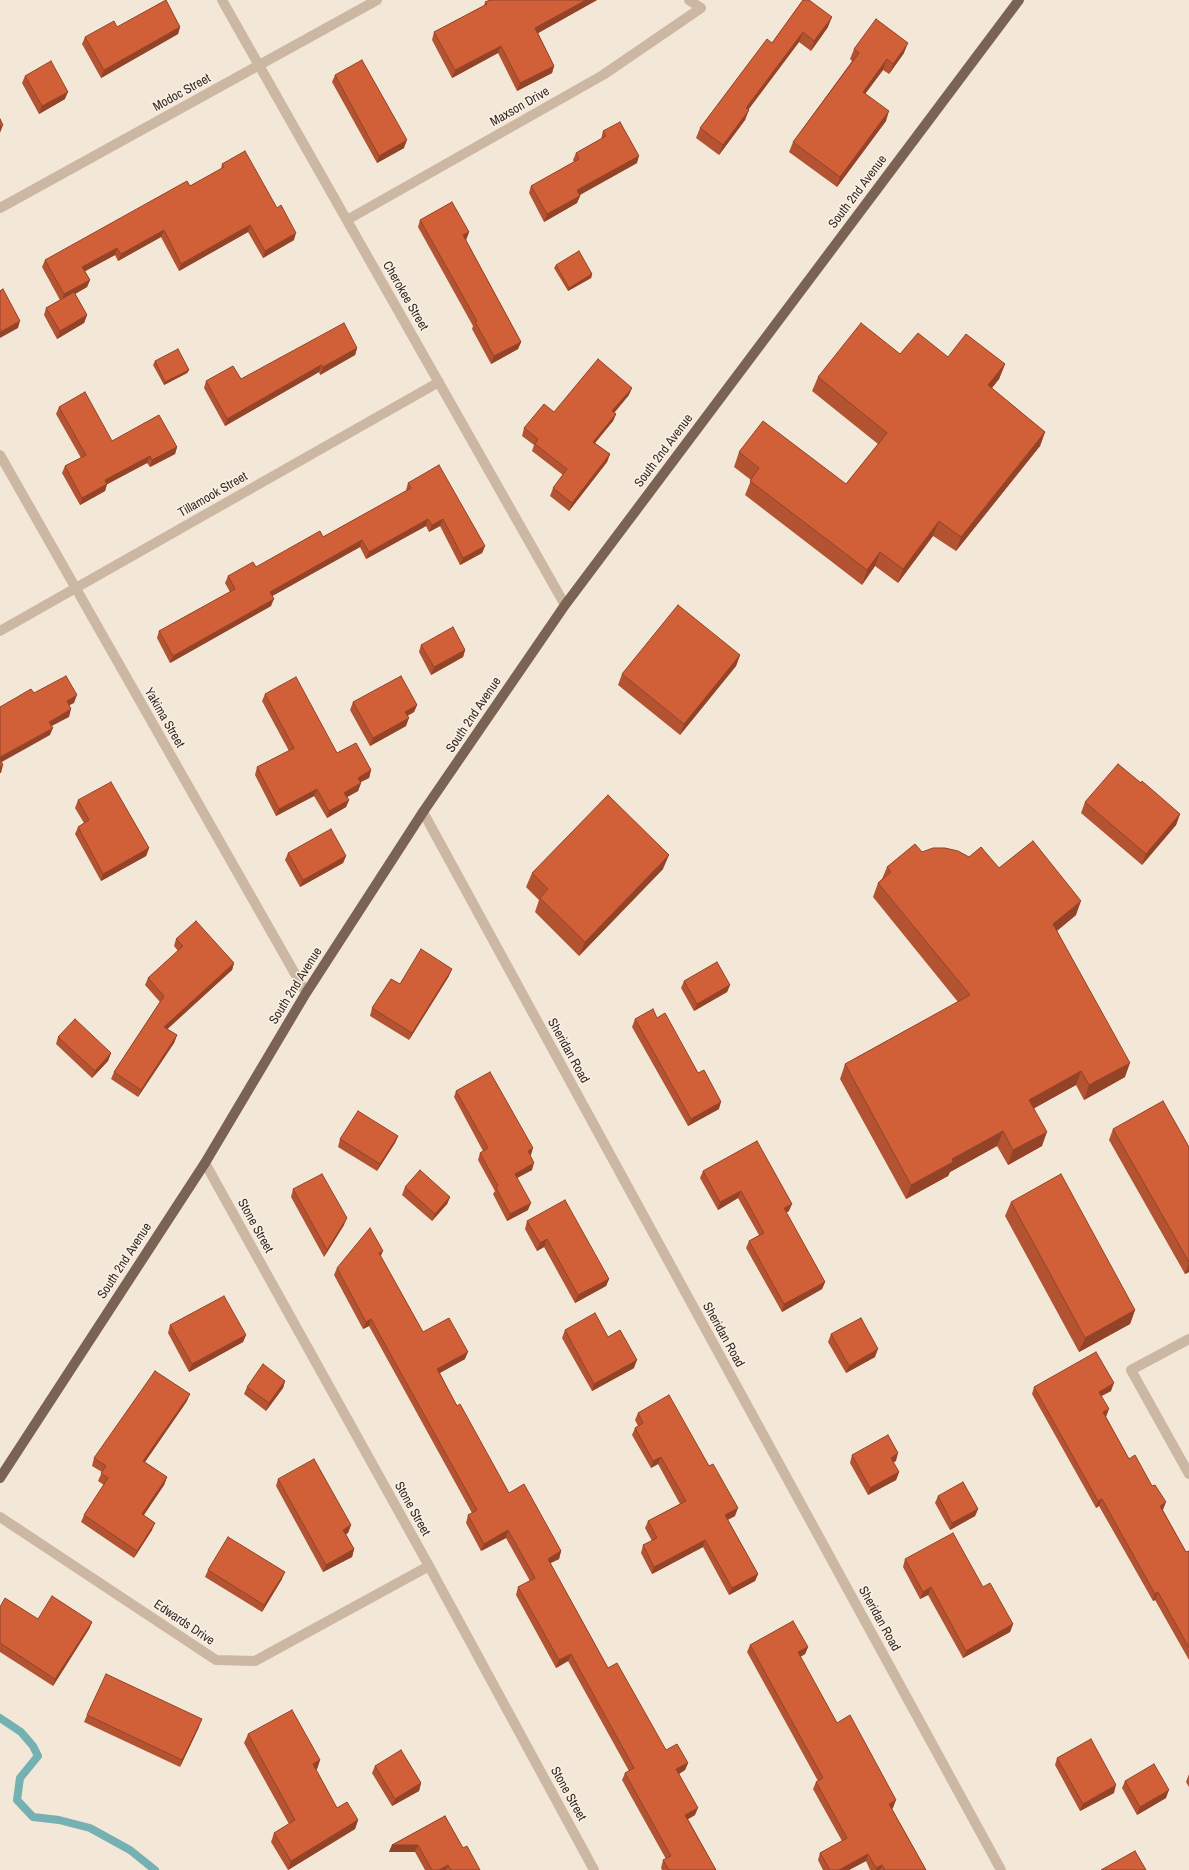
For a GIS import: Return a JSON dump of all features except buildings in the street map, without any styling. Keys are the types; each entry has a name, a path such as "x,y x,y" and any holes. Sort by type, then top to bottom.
{"main road":[{"name":"South 2nd Avenue","path":"0,1478 205,1162 306,993 423,812 565,604 1019,0"}],"street":[{"name":"Cherokee Street","path":"222,0 565,604"},
{"name":"Modoc Street","path":"0,208 377,0"},
{"name":"Maxson Drive","path":"347,220 603,75 701,8 689,0"},
{"name":"Tillamook Street","path":"0,631 439,382"},
{"name":"Yakima Street","path":"0,455 306,993"},
{"name":"Sheridan Road","path":"423,812 1001,1870"},
{"name":"Stone Street","path":"205,1162 429,1566 594,1870"},
{"path":"1189,1339 1131,1370 1189,1474"},
{"name":"Edwards Drive","path":"0,1517 216,1660 255,1661 429,1566"}],"waterway":[{"path":"0,1718 21,1732 33,1746 38,1756 20,1778 17,1800 33,1817 59,1820 90,1828 130,1850 155,1870"}]}
